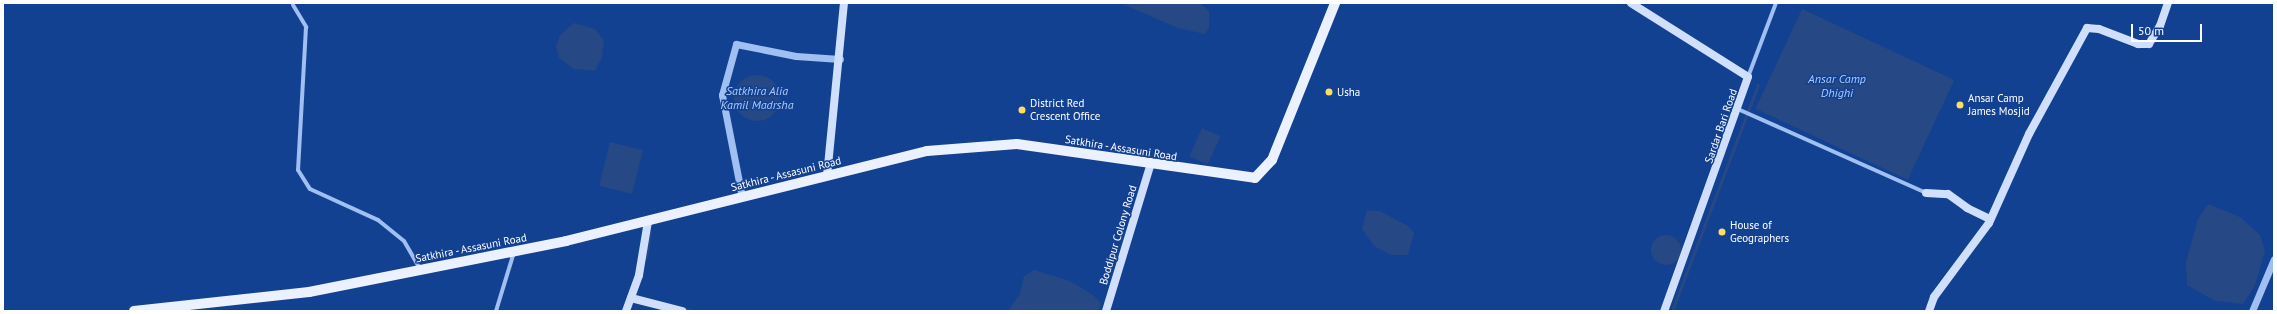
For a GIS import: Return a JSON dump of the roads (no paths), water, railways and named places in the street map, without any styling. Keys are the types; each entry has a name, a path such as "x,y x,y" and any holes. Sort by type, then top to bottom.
{"main road":[{"path":"827,176 840,59 844,3"},
{"name":"Satkhira - Assasuni Road","path":"134,311 309,292 420,270 648,221 927,151 1017,144 1150,166 1255,178 1272,160 1334,3"},
{"name":"Sardar Bari Road","path":"1631,3 1748,77 1740,110 1664,311"},
{"path":"1929,311 1934,297 1990,219 2028,134 2087,28 2099,29 2138,44 2149,44 2160,26 2168,3"},
{"name":"Boddipur Colony Road","path":"1106,311 1150,166"},
{"path":"1926,193 1948,194 1966,208 1990,219"},
{"path":"626,311 632,298 645,249 648,221"},
{"path":"632,298 682,311"}],"street":[{"path":"1748,77 1776,3"},
{"path":"292,5 306,27 298,170 310,189 378,220 404,241 420,270"},
{"path":"742,197 722,95 736,44 796,56 840,59"},
{"path":"1740,110 1926,193"},
{"path":"496,311 514,251"},
{"path":"2252,311 2274,259"}],"water":[{"path":"1120,3 1200,3 1209,11 1209,28 1205,34 1178,28"},
{"name":"Ansar Camp Dhighi","path":"1802,9 1954,80 1908,180 1756,109"},
{"path":"574,23 595,29 604,40 602,57 595,71 574,69 559,58 556,46 560,35"},
{"name":"Satkhira Alia Kamil Madrsha","path":"757,75 770,79 776,85 780,98 776,111 770,117 757,121 744,117 738,111 734,98 738,85 744,79"},
{"path":"1202,128 1220,136 1208,164 1189,156"},
{"path":"610,142 643,150 632,194 599,186"},
{"path":"2208,204 2240,217 2260,235 2265,251 2255,285 2243,304 2215,301 2187,285 2186,262 2198,219"},
{"path":"1367,210 1380,211 1408,226 1414,233 1408,255 1391,255 1374,246 1362,229"},
{"path":"1666,235 1677,239 1681,250 1677,261 1666,265 1655,261 1651,250 1655,239"},
{"path":"1034,270 1070,281 1093,295 1101,303 1099,311 1008,311 1020,294 1024,276"}],"waterway":[{"path":"1672,311 1758,85"},
{"path":"646,258 650,232"},
{"path":"683,308 693,311"}],"place":[{"name":"Usha","path":"1329,92"},
{"name":"Ansar Camp James Mosjid","path":"1960,105"},
{"name":"District Red Crescent Office","path":"1022,110"},
{"name":"House of Geographers","path":"1722,232"}]}
